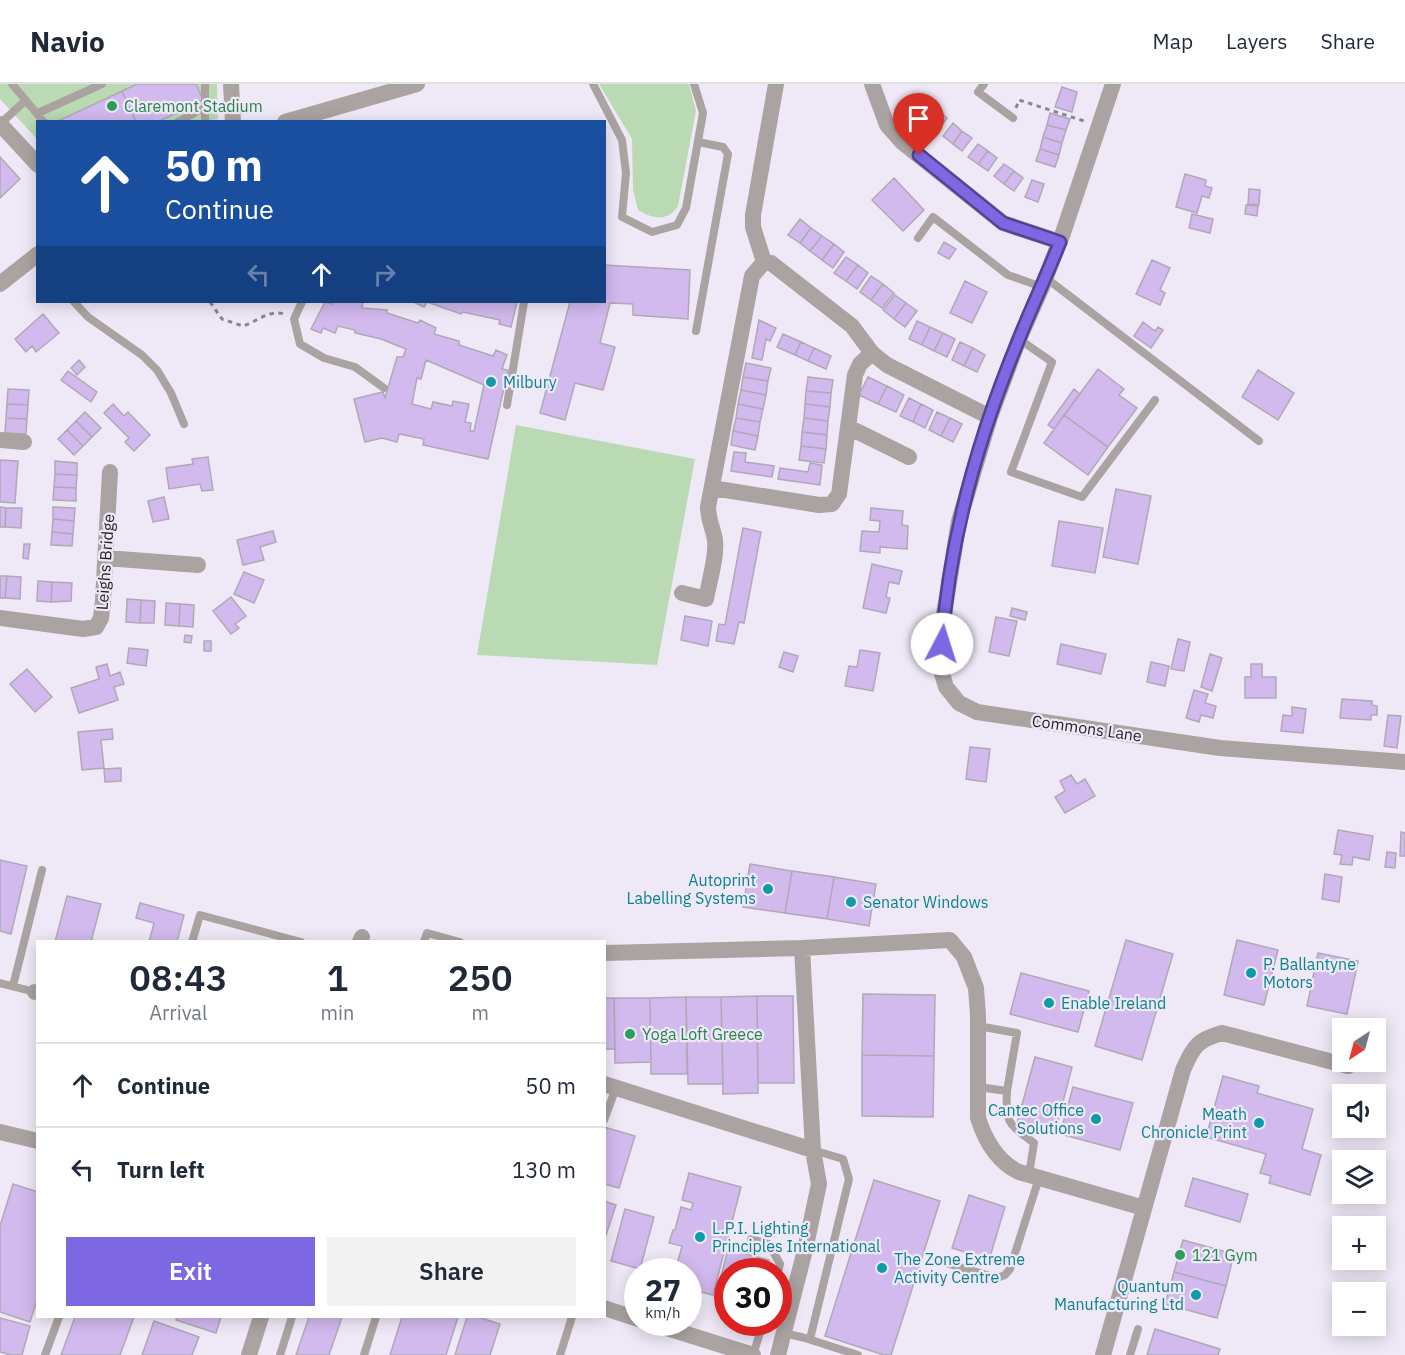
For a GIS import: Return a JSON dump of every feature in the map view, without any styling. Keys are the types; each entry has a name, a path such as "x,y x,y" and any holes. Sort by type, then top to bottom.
{"street":[{"path":"231,84 233,120"},
{"path":"292,120 417,84"},
{"path":"764,261 753,227 753,215 776,84"},
{"path":"872,84 887,124 902,142 1003,223 1060,242"},
{"name":"Commons Lane","path":"1113,84 1060,242 1019,339 990,417 959,521 944,620 940,667 946,687 958,703 977,712 1220,748 1405,762"},
{"path":"0,124 36,163"},
{"path":"0,284 36,257"},
{"path":"764,261 771,263 852,326 872,353 887,365 990,417"},
{"path":"682,593 706,599 715,541 708,519 708,507 752,276 764,261"},
{"path":"712,488 819,505 832,504 838,494 855,375 860,364 872,353"},
{"path":"848,427 909,457"},
{"path":"0,440 24,442"},
{"name":"Leighs Bridge","path":"0,618 83,629 96,627 101,618 110,472"},
{"path":"106,558 198,565"},
{"path":"606,953 802,948 950,940 964,957 976,988 978,1118 994,1151 1007,1167 1034,1177 1144,1208"},
{"path":"792,1301 819,1184 813,1150 802,948"},
{"path":"1103,1355 1183,1070 1192,1049 1206,1038 1222,1033 1332,1062"},
{"path":"610,1086 813,1150"},
{"path":"0,1132 36,1141"},
{"path":"606,1309 624,1314"},
{"path":"249,1355 261,1318"},
{"path":"692,1336 753,1355"},
{"path":"778,1355 783,1336"}],"lane":[{"path":"12,84 43,120"},
{"path":"38,113 102,84"},
{"path":"205,84 205,120"},
{"path":"593,84 622,140 626,173 622,217 652,232 677,225 686,208 703,113 694,84"},
{"path":"984,84 978,92 1012,118"},
{"path":"0,124 26,100"},
{"path":"182,120 205,107"},
{"path":"696,331 728,154 723,147 698,142"},
{"path":"918,238 933,217 1008,275 1044,282 1258,441"},
{"path":"75,303 87,317 142,355 157,370 171,393 184,424"},
{"path":"302,303 294,319 300,344 324,358 355,367 384,388"},
{"path":"507,405 524,303"},
{"path":"1019,339 1052,362 1011,472 1082,497 1155,400"},
{"path":"13,986 42,870"},
{"path":"193,940 200,915 294,940"},
{"path":"425,940 427,933 453,940"},
{"path":"0,983 36,992"},
{"path":"946,1263 997,1278 1005,1275 1010,1269 1034,1177 1034,1143 1011,1126 1006,1112 1006,1091 1017,1033 978,1026"},
{"path":"606,1109 610,1086"},
{"path":"978,1087 1006,1091"},
{"path":"810,1339 849,1179 843,1159 813,1150"},
{"path":"751,1239 769,1244 777,1258"},
{"path":"45,1355 58,1318"},
{"path":"280,1355 292,1318"},
{"path":"364,1355 376,1318"},
{"path":"561,1355 572,1318"},
{"path":"1130,1355 1138,1329"},
{"path":"792,1335 858,1355"},
{"path":"753,1355 759,1336"}],"path":[{"path":"1012,118 1019,100 1098,126"},
{"path":"211,303 222,319 243,326 267,315 279,312 285,315"}],"green space":[{"name":"Claremont Stadium","path":"0,84 217,84 218,119 36,120 36,138 0,99"},
{"path":"599,84 689,84 696,111 678,206 670,215 654,217 638,210 633,190 632,139"},
{"path":"516,425 695,459 657,665 477,655"}],"building":[{"path":"137,84 196,84 203,100 162,120 135,120 122,91"},
{"path":"1062,87 1077,92 1072,112 1055,107"},
{"path":"122,91 135,120 60,120"},
{"path":"928,103 938,110 928,123 918,116"},
{"path":"938,110 947,118 938,131 928,123"},
{"path":"1050,113 1070,119 1066,130 1047,125"},
{"path":"953,123 962,131 953,144 943,136"},
{"path":"1047,125 1066,130 1062,143 1043,137"},
{"path":"962,131 972,138 962,151 953,144"},
{"path":"1043,137 1062,143 1059,155 1040,149"},
{"path":"978,144 988,151 978,164 968,157"},
{"path":"1040,149 1059,155 1055,167 1036,161"},
{"path":"988,151 997,158 988,171 978,164"},
{"path":"0,157 20,179 0,198"},
{"path":"1004,164 1014,171 1004,184 994,176"},
{"path":"1014,171 1023,178 1014,191 1004,184"},
{"path":"1185,174 1206,180 1205,186 1212,188 1209,198 1202,196 1197,213 1176,207"},
{"path":"894,178 924,210 903,231 872,200"},
{"path":"1032,180 1044,184 1038,202 1025,197"},
{"path":"1249,189 1260,190 1259,205 1248,204"},
{"path":"1246,205 1258,206 1257,216 1245,214"},
{"path":"1192,214 1213,219 1210,233 1189,228"},
{"path":"800,219 811,228 800,243 788,235"},
{"path":"811,228 822,236 810,251 800,243"},
{"path":"822,236 834,244 822,260 810,251"},
{"path":"944,242 956,249 949,259 938,253"},
{"path":"834,244 844,252 833,268 822,260"},
{"path":"846,257 858,265 846,281 834,273"},
{"path":"1152,260 1170,268 1160,290 1165,293 1160,305 1136,294"},
{"path":"606,265 690,270 688,319 633,315 633,304 610,303 600,343 615,347 603,390 575,383 565,420 540,413 570,303 606,303"},
{"path":"858,265 868,273 857,289 846,281"},
{"path":"871,276 883,284 871,300 860,292"},
{"path":"965,281 987,292 972,323 950,313"},
{"path":"883,284 894,293 882,308 871,300"},
{"path":"895,295 906,303 894,319 883,310"},
{"name":"Milbury","path":"324,303 363,303 362,308 387,310 387,313 418,323 420,320 436,328 434,334 459,341 459,345 493,356 496,350 507,355 502,369 508,370 488,459 423,445 424,439 399,434 397,442 382,438 365,442 354,399 383,392 385,398 397,357 403,357 406,349 338,326 335,333 323,328 321,333 311,329","holes":["426,360 484,385 474,431 470,431 471,423 465,422 469,404 453,401 452,406 433,402 431,409 412,404 417,378 421,379"]},
{"name":"Milbury","path":"430,303 517,303 511,327 499,324 500,320 463,312 461,314"},
{"path":"906,303 917,311 905,327 894,319"},
{"path":"43,314 59,333 36,352 32,346 26,352 15,339"},
{"path":"759,320 776,328 770,341 766,339 762,360 752,358"},
{"path":"917,321 930,327 922,345 909,339"},
{"path":"1143,322 1155,331 1158,327 1163,330 1151,348 1134,336"},
{"path":"930,327 943,333 934,351 922,345"},
{"path":"943,333 955,339 947,357 934,351"},
{"path":"783,334 801,342 795,355 777,347"},
{"path":"801,342 814,348 808,361 795,355"},
{"path":"960,342 973,348 964,366 952,360"},
{"path":"814,348 831,356 826,369 808,361"},
{"path":"973,348 985,355 977,372 964,366"},
{"path":"79,360 85,367 77,375 71,368"},
{"path":"746,363 771,368 768,381 743,377"},
{"path":"1098,369 1124,389 1119,395 1137,408 1108,447 1064,415"},
{"path":"1258,370 1294,393 1278,420 1242,397"},
{"path":"68,371 97,392 91,402 61,380"},
{"path":"743,377 768,381 766,395 741,390"},
{"path":"808,377 833,380 831,393 806,391"},
{"path":"868,377 887,386 878,404 859,395"},
{"path":"887,386 904,395 896,412 878,404"},
{"path":"8,389 29,390 28,405 7,404"},
{"path":"1074,389 1080,394 1054,429 1048,425"},
{"path":"741,390 766,395 763,409 738,404"},
{"path":"806,391 831,393 830,407 805,404"},
{"path":"909,398 921,404 913,422 900,416"},
{"path":"7,404 28,405 27,419 6,418"},
{"path":"113,404 124,416 128,412 150,435 134,451 125,442 129,438 104,413"},
{"path":"738,404 763,409 760,422 736,418"},
{"path":"805,404 830,407 828,421 804,418"},
{"path":"921,404 933,410 925,428 913,422"},
{"path":"85,412 101,428 92,437 76,421"},
{"path":"937,412 950,418 941,436 929,430"},
{"path":"1064,415 1108,447 1088,475 1044,443"},
{"path":"6,418 27,419 26,434 5,433"},
{"path":"736,418 760,422 758,436 733,431"},
{"path":"804,418 828,421 827,435 802,432"},
{"path":"950,418 962,424 953,442 941,436"},
{"path":"76,421 92,437 83,446 67,430"},
{"path":"67,430 83,446 74,455 58,439"},
{"path":"733,431 758,436 755,450 731,445"},
{"path":"802,432 827,435 826,449 801,446"},
{"path":"801,446 826,449 824,463 799,460"},
{"path":"734,452 746,453 745,462 774,466 772,477 731,471"},
{"path":"208,457 213,490 202,491 200,484 169,489 166,468 193,464 192,459"},
{"path":"0,460 18,461 15,503 0,502"},
{"path":"55,461 77,463 77,475 55,474"},
{"path":"810,463 822,465 820,485 778,479 780,468 808,472"},
{"path":"55,474 77,475 76,488 54,487"},
{"path":"54,487 76,488 76,501 53,500"},
{"path":"1116,489 1151,496 1138,564 1103,557"},
{"path":"164,497 169,519 153,522 148,501"},
{"path":"0,507 6,508 5,527 0,527"},
{"path":"53,507 75,508 74,521 53,519"},
{"path":"6,508 22,508 21,528 5,527"},
{"path":"871,508 903,511 902,525 908,526 907,549 880,547 880,553 860,551 862,531 879,532 880,521 870,520"},
{"path":"53,519 74,521 73,534 52,532"},
{"path":"1059,521 1103,528 1095,573 1052,566"},
{"path":"743,528 761,532 744,623 739,622 734,644 716,641 719,624 725,625"},
{"path":"273,531 276,542 260,547 264,560 243,565 237,540"},
{"path":"52,532 73,534 72,546 51,545"},
{"path":"24,544 30,544 28,559 23,558"},
{"path":"872,564 902,571 899,584 889,582 886,597 890,598 886,613 863,608"},
{"path":"244,572 264,580 254,603 234,594"},
{"path":"0,576 7,576 5,598 0,598"},
{"path":"7,576 21,577 20,599 5,598"},
{"path":"38,581 52,582 51,602 37,601"},
{"path":"52,582 72,583 71,601 51,602"},
{"path":"231,597 246,616 235,624 239,628 231,634 213,611"},
{"path":"127,599 141,600 140,623 126,622"},
{"path":"141,600 155,601 154,623 140,623"},
{"path":"166,603 180,604 179,626 165,625"},
{"path":"180,604 194,605 193,627 179,626"},
{"path":"1012,608 1027,612 1025,620 1010,616"},
{"path":"685,616 712,621 708,646 681,640"},
{"path":"996,617 1017,621 1009,656 989,652"},
{"path":"185,635 192,636 191,643 184,642"},
{"path":"1178,639 1190,642 1184,671 1171,669"},
{"path":"204,641 211,641 211,651 204,651"},
{"path":"1061,644 1106,654 1101,674 1057,664"},
{"path":"129,648 148,650 146,666 127,663"},
{"path":"860,650 880,653 873,691 845,686 849,666 857,667"},
{"path":"784,652 798,656 793,672 779,667"},
{"path":"1210,654 1222,658 1212,691 1201,687"},
{"path":"1151,662 1169,666 1165,686 1147,682"},
{"path":"107,664 110,676 120,672 124,684 114,687 118,700 79,713 71,688 99,679 96,667"},
{"path":"1251,664 1262,664 1262,677 1276,677 1276,698 1245,698 1245,677 1251,677"},
{"path":"27,669 52,697 35,712 10,684"},
{"path":"1194,690 1208,694 1205,703 1216,706 1213,718 1201,715 1199,722 1186,718"},
{"path":"1342,699 1372,701 1372,705 1377,706 1377,715 1371,715 1371,720 1340,718"},
{"path":"1292,707 1306,709 1303,733 1281,731 1283,715 1292,716"},
{"path":"1388,715 1401,716 1397,748 1384,746"},
{"path":"112,729 113,739 101,740 104,768 82,770 78,732"},
{"path":"970,747 990,749 986,782 966,779"},
{"path":"121,768 121,781 105,782 104,769"},
{"path":"1071,775 1077,784 1085,779 1095,796 1065,813 1055,797 1065,791 1060,781"},
{"path":"1338,830 1373,836 1369,860 1353,857 1352,865 1340,864 1342,855 1334,854"},
{"path":"1401,832 1405,833 1405,856 1400,856"},
{"path":"1387,852 1396,853 1395,868 1385,867"},
{"path":"0,860 27,866 11,934 0,931"},
{"name":"Autoprint Labelling Systems","path":"750,864 792,871 785,913 743,907"},
{"path":"792,871 834,877 827,919 785,913"},
{"path":"1325,874 1342,877 1339,902 1322,899"},
{"name":"Senator Windows","path":"834,877 876,884 869,926 827,919"},
{"path":"67,896 101,904 92,940 56,940"},
{"path":"140,903 184,915 178,940 150,940 154,923 136,918"},
{"path":"1126,940 1173,954 1142,1060 1095,1046"},
{"name":"P. Ballantyne Motors","path":"1237,940 1278,950 1264,1005 1224,995"},
{"path":"1318,953 1358,961 1347,1014 1307,1006"},
{"name":"Enable Ireland","path":"1021,973 1089,991 1078,1032 1010,1014"},
{"path":"863,994 935,995 934,1056 862,1055"},
{"path":"757,996 758,1093 723,1094 721,997"},
{"path":"757,996 793,996 794,1083 758,1083"},
{"path":"686,997 721,997 723,1084 688,1084"},
{"path":"686,997 687,1074 651,1074 650,998"},
{"path":"606,998 614,998 615,1049 606,1049"},
{"path":"614,998 650,998 651,1062 615,1063"},
{"path":"862,1055 934,1056 933,1117 862,1116"},
{"path":"1035,1057 1072,1067 1055,1133 1017,1123"},
{"name":"Meath Chronicle Print","path":"1223,1076 1259,1086 1257,1093 1313,1109 1302,1149 1321,1155 1310,1195 1269,1183 1271,1176 1260,1173 1266,1154 1206,1137"},
{"name":"Cantec Office Solutions","path":"1073,1087 1133,1103 1120,1150 1060,1134"},
{"path":"606,1128 635,1136 619,1188 606,1185"},
{"name":"L.P.I. Lighting Principles International","path":"689,1173 741,1187 723,1258 714,1258 713,1295 702,1292 702,1258 679,1258 682,1246 669,1243 681,1207 691,1210 693,1203 682,1200"},
{"path":"1193,1178 1248,1194 1240,1222 1185,1206"},
{"name":"The Zone Extreme Activity Centre","path":"874,1180 940,1201 891,1355 884,1355 825,1336"},
{"path":"13,1184 36,1191 36,1303 30,1322 0,1312 0,1226"},
{"path":"969,1195 1005,1207 989,1260 952,1248"},
{"path":"606,1202 616,1205 606,1235"},
{"path":"625,1209 654,1217 643,1258 624,1258 624,1265 611,1261"},
{"path":"1183,1240 1234,1254 1226,1286 1174,1272"},
{"path":"728,1249 762,1258 726,1258"},
{"name":"Quantum Manufacturing Ltd","path":"1174,1272 1226,1286 1217,1318 1165,1304"},
{"path":"0,1318 30,1326 22,1355 0,1352"},
{"path":"75,1318 134,1318 120,1355 61,1355"},
{"path":"177,1318 221,1318 216,1333 176,1320"},
{"path":"309,1318 342,1318 329,1355 296,1355"},
{"path":"402,1318 458,1318 446,1355 390,1355"},
{"path":"467,1318 481,1318 500,1324 490,1355 455,1355"},
{"path":"154,1321 199,1337 192,1355 142,1355"},
{"path":"1155,1329 1220,1349 1218,1355 1147,1355"}],"place":[{"name":"Claremont Stadium","path":"112,106"},
{"name":"Milbury","path":"491,382"},
{"name":"Autoprint Labelling Systems","path":"768,889"},
{"name":"Senator Windows","path":"851,902"},
{"name":"P. Ballantyne Motors","path":"1251,973"},
{"name":"Enable Ireland","path":"1049,1003"},
{"name":"Yoga Loft Greece","path":"630,1034"},
{"name":"Cantec Office Solutions","path":"1096,1119"},
{"name":"Meath Chronicle Print","path":"1259,1123"},
{"name":"L.P.I. Lighting Principles International","path":"700,1237"},
{"name":"121 Gym","path":"1180,1255"},
{"name":"The Zone Extreme Activity Centre","path":"882,1268"},
{"name":"Quantum Manufacturing Ltd","path":"1196,1295"}],"route":[{"path":"919,155 1003,223 1060,242 1019,339 981,443 959,521 942,644"}]}
